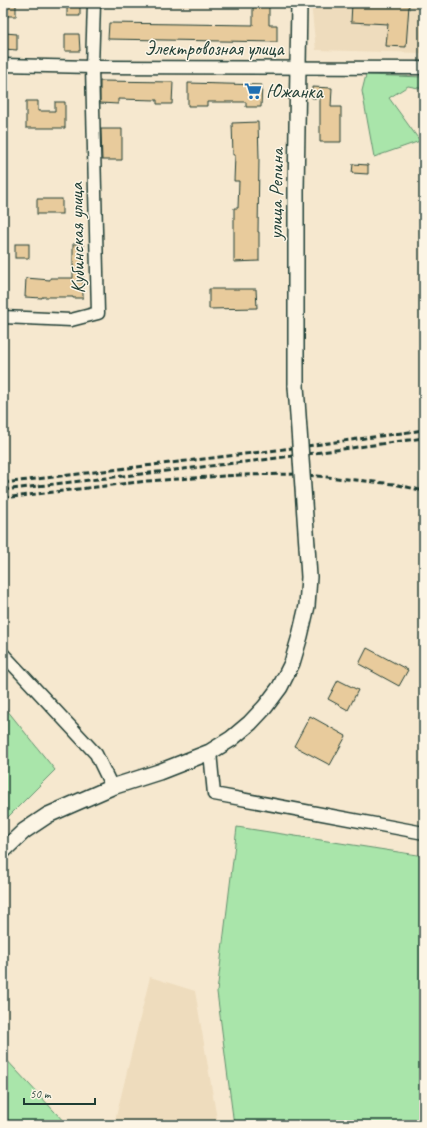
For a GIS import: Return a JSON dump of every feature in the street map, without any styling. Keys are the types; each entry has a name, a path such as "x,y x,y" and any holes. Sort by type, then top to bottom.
{"main road":[{"name":"улица Репина","path":"3,851 24,831 48,814 112,787 159,772 210,752 231,739 250,723 265,707 280,687 292,663 307,606 309,577 296,386 296,190 299,3"}],"street":[{"path":"92,66 94,3"},
{"name":"Электровозная улица","path":"3,65 424,68"},
{"name":"Кубинская улица","path":"3,317 71,320 98,313 92,66"},
{"path":"3,654 96,754 112,787"},
{"path":"210,752 214,794 424,832"}],"shaded area":[{"path":"311,3 424,3 424,53 316,50"},
{"path":"150,977 195,991 218,1125 114,1125"}],"green space":[{"path":"366,75 424,77 424,89 408,86 389,98 420,141 374,157 362,91"},
{"path":"3,705 55,770 3,822"},
{"path":"237,827 424,856 424,1125 234,1125 217,992"},
{"path":"3,1056 67,1125 3,1125"}],"building":[{"path":"5,3 16,3 16,16 5,16"},
{"path":"253,3 269,3 269,25 277,25 277,42 108,39 109,23 253,25"},
{"path":"352,3 409,5 406,47 386,46 388,24 351,22"},
{"path":"80,4 80,16 67,16 67,5"},
{"path":"5,33 17,34 17,50 4,49"},
{"path":"65,34 79,34 80,51 65,51"},
{"path":"100,81 173,82 172,104 157,104 157,100 118,99 118,104 100,103"},
{"path":"188,83 262,85 261,107 246,107 246,102 207,102 207,106 188,106"},
{"path":"312,87 332,88 331,107 341,107 341,142 320,142 320,98 312,98"},
{"path":"26,101 38,101 38,111 55,111 55,102 65,102 65,128 26,128"},
{"path":"258,122 259,261 234,262 234,208 238,208 239,181 234,181 235,155 233,155 232,123"},
{"path":"101,129 122,129 122,160 102,160"},
{"path":"353,164 368,165 368,174 352,173"},
{"path":"37,199 62,199 62,214 37,214"},
{"path":"15,244 29,244 29,258 15,258"},
{"path":"73,244 83,244 83,298 25,297 26,278 50,280 50,278 73,278"},
{"path":"209,289 256,289 257,308 209,309"},
{"path":"367,648 408,670 399,686 359,664"},
{"path":"338,680 358,690 348,710 328,699"},
{"path":"310,716 346,736 330,765 294,746"}],"railway":[{"path":"3,483 270,451 424,430"},
{"path":"3,490 270,459 424,438"},
{"path":"3,498 147,481 240,475 298,474 394,484 424,491"}],"place":[{"name":"Южанка","path":"253,91"}]}
